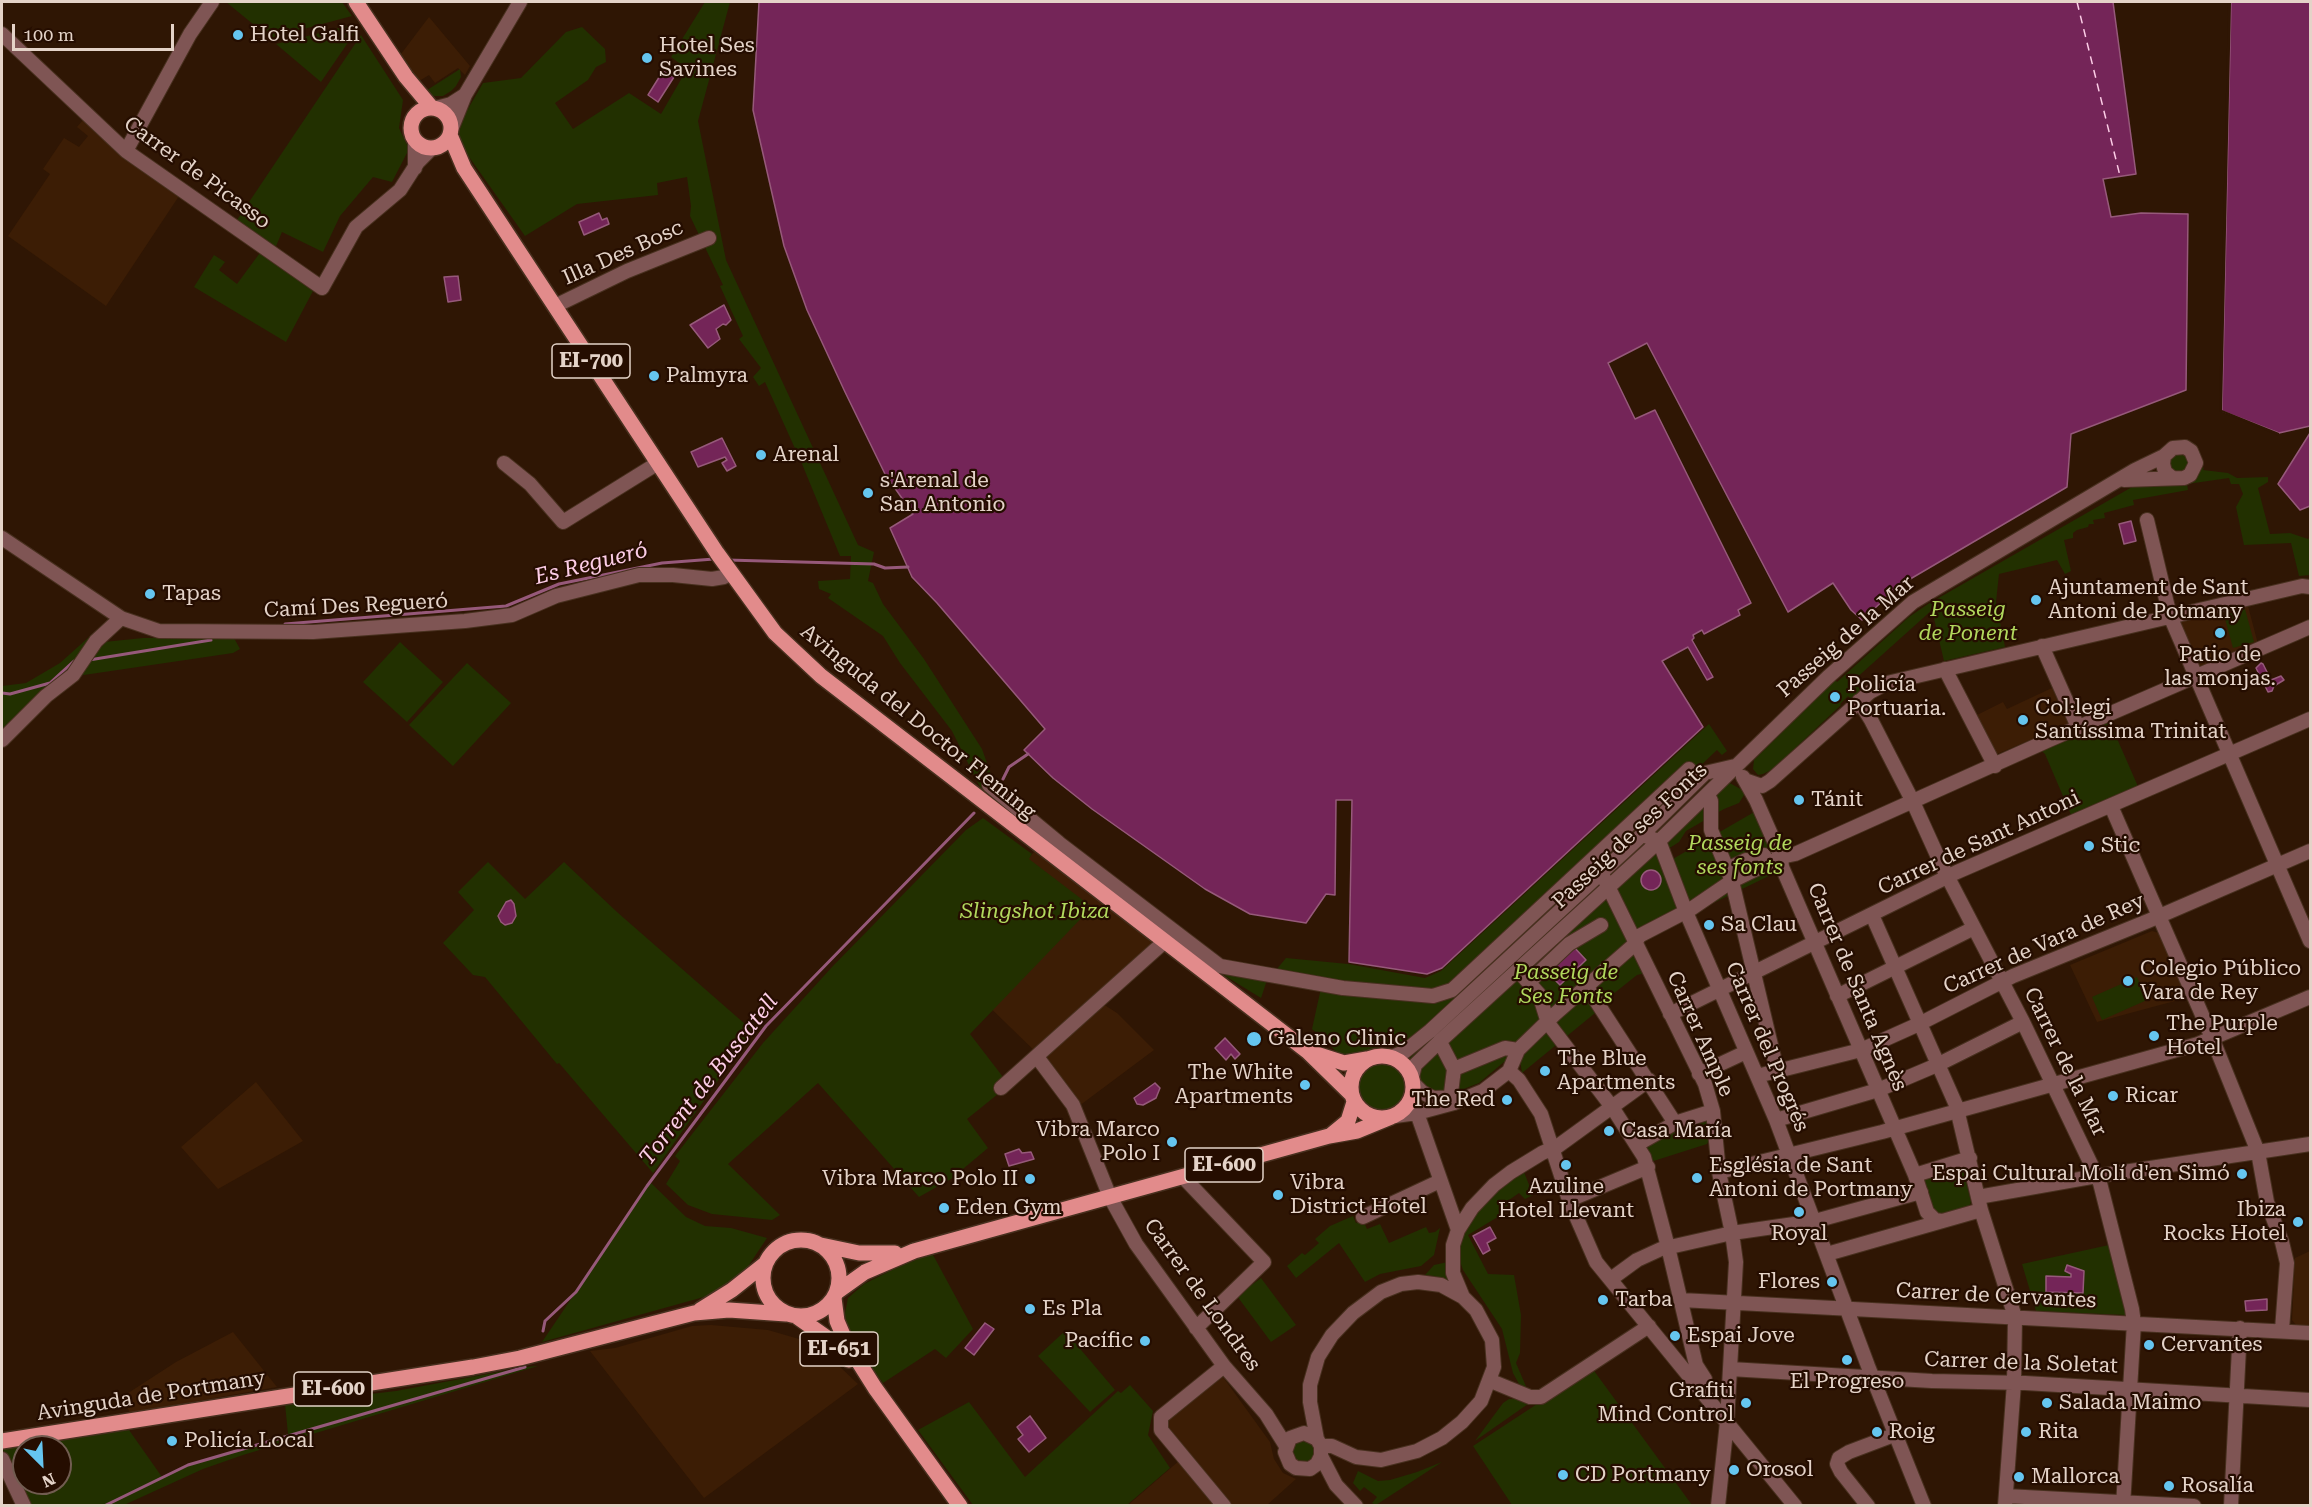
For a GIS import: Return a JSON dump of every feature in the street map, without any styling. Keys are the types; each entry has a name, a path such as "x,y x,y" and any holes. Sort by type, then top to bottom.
{"main road":[{"name":"Avinguda del Doctor Fleming","path":"356,2 406,77 434,108 448,117 464,168 724,564 775,633 821,676 1308,1051 1353,1098"},
{"name":"Avinguda del Doctor Fleming","path":"406,77 416,114 411,124 415,141 423,147 433,148 464,168"},
{"path":"416,114 421,110 434,108"},
{"path":"433,148 444,144 451,132"},
{"name":"Avinguda del Doctor Fleming","path":"1308,1051 1344,1063 1368,1059"},
{"path":"1380,1056 1392,1057 1407,1067 1413,1081 1410,1102 1393,1117 1380,1119 1361,1110 1353,1098 1351,1084 1353,1074 1368,1059 1380,1056"},
{"name":"EI-600","path":"1329,1136 1346,1124 1353,1111 1353,1098"},
{"name":"EI-600","path":"791,1315 818,1313 865,1272 914,1251 1329,1136 1357,1131 1393,1117"},
{"name":"EI-600","path":"766,1263 773,1252 790,1242 809,1241 869,1254 914,1251"},
{"path":"821,1245 831,1254 838,1266 840,1279 836,1295"},
{"path":"766,1263 763,1278 765,1292 773,1305 791,1315"},
{"name":"Avinguda de Portmany","path":"694,1313 726,1294 766,1263"},
{"name":"EI-651","path":"836,1295 834,1311 840,1332 875,1388 960,1506"},
{"name":"Avinguda de Portmany","path":"2,1441 485,1365 694,1313 729,1310 791,1315"},
{"name":"EI-651","path":"791,1315 830,1340 875,1388"}],"street":[{"path":"126,151 190,34 212,2"},
{"path":"451,132 465,95 520,2"},
{"name":"Carrer de Picasso","path":"2,36 126,151 322,288 356,227 400,190 415,168"},
{"path":"434,108 451,104 465,95"},
{"path":"415,141 415,168"},
{"path":"415,168 433,148"},
{"name":"Illa Des Bosc","path":"555,306 627,272 709,238"},
{"path":"2178,446 2191,451 2195,457 2194,470 2184,478 2171,477 2165,472 2164,456 2178,446"},
{"name":"Passeig de la Mar","path":"1735,766 1828,677 1913,602 2119,480 2164,456"},
{"path":"504,463 530,484 563,522 658,463"},
{"name":"Passeig de la Mar","path":"2119,480 2171,477"},
{"path":"2147,520 2169,616 2310,941"},
{"name":"Camí Des Regueró","path":"2,538 121,618 159,631 313,632 465,621 512,615 556,596 639,575 673,575 712,579 724,577 724,564"},
{"path":"1756,800 1762,786 1778,776 1859,701 1887,683 2169,616 2310,586"},
{"path":"2,740 46,696 79,668 90,648 121,618"},
{"path":"1393,1117 1440,1107 1483,1091 1509,1071 1518,1050 1635,944 1639,936 1686,912 1746,860 1750,862 1778,853 1795,854 2310,627"},
{"path":"2042,646 2078,728"},
{"path":"1945,669 1995,766"},
{"name":"Carrer de la Mar","path":"1859,701 1871,720 1948,877 2023,1022 2097,1176 2134,1323 2123,1504"},
{"name":"Carrer de Sant Antoni","path":"1670,1014 1948,877 2310,719"},
{"name":"Carrer de Santa Agnès","path":"1735,766 1756,800 1782,867 1915,1175 1930,1216 1942,1221"},
{"name":"Passeig de ses Fonts","path":"1392,1057 1404,1052 1430,1031 1706,773 1735,766"},
{"name":"Passeig de ses Fonts","path":"1413,1081 1415,1065 1423,1057 1659,841 1735,766"},
{"path":"989,785 1059,843 1220,966 1343,988 1433,996 1452,990 1689,769"},
{"path":"1745,780 1762,786"},
{"path":"1709,797 1711,801 1710,830 1729,875 1777,1070"},
{"path":"2111,806 2213,1040 2258,1152 2267,1202 2287,1263 2282,1330"},
{"path":"1642,835 1659,841"},
{"name":"Carrer del Progrés","path":"1659,841 1686,912 1776,1120 1846,1310 1924,1506"},
{"name":"Carrer de Vara de Rey","path":"1757,1076 1861,1050 1919,1024 2001,981 2310,851"},
{"name":"Carrer Ample","path":"1601,872 1709,1095 1713,1111 1719,1172 1736,1262 1727,1422 1719,1504"},
{"path":"1872,915 1958,1111 1980,1203 2015,1317 2005,1501 2194,1506"},
{"path":"1601,925 1569,944 1524,977 1539,994 1548,1023 1638,1144 1648,1167 1696,1365 1712,1402 1795,1506"},
{"path":"1837,996 1974,928"},
{"path":"1001,1088 1164,942"},
{"path":"1587,987 1675,1123"},
{"path":"1719,1172 1894,1129 2213,1040 2310,997"},
{"path":"1776,1120 1878,1090 1937,1065 2023,1022"},
{"path":"1441,1044 1454,1069 1451,1093"},
{"path":"1454,1069 1506,1048 1518,1050"},
{"path":"1699,1074 1746,1052"},
{"name":"Carrer de Londres","path":"1037,1057 1073,1106 1110,1197 1136,1244 1224,1366 1266,1414 1286,1446"},
{"path":"1509,1071 1519,1080 1535,1102 1544,1120 1569,1200 1596,1262 1649,1326 1703,1384"},
{"path":"1463,1297 1453,1273 1452,1255 1458,1230 1472,1208 1494,1185 1511,1172 1552,1148 1649,1080"},
{"path":"1413,1081 1422,1092 1433,1098 1468,1097"},
{"path":"1638,1144 1675,1123 1713,1111"},
{"path":"1417,1113 1458,1230"},
{"path":"1827,1254 1942,1221 1980,1203 2097,1176 2310,1144"},
{"path":"1915,1175 1970,1158"},
{"path":"1569,1200 1648,1167"},
{"path":"1183,1177 1264,1262 1197,1328"},
{"path":"1363,1217 1440,1181"},
{"path":"1611,1279 1636,1260 1668,1247 1732,1233 1815,1221 1921,1192"},
{"path":"1310,1469 1317,1464 1320,1447 1310,1402 1310,1385 1318,1357 1332,1335 1353,1313 1381,1292 1401,1284 1418,1282 1441,1285 1463,1297 1476,1310 1492,1340 1494,1367 1491,1381 1481,1401 1462,1422 1442,1438 1417,1451 1381,1460 1356,1457 1332,1446 1320,1447"},
{"name":"Carrer de Cervantes","path":"1681,1300 2310,1332"},
{"path":"1491,1381 1530,1397 1541,1397 1649,1326"},
{"path":"2231,1506 2240,1328"},
{"path":"1224,1366 1161,1417 1161,1430 1224,1506"},
{"name":"Carrer de la Soletat","path":"1703,1384 1713,1374 1872,1377 1932,1382 2013,1383 2310,1400"},
{"path":"1712,1402 1728,1399"},
{"name":"Carrer de Londres","path":"1266,1414 1297,1434"},
{"path":"1336,1485 1312,1434 1297,1434 1290,1438 1285,1452 1290,1464 1296,1468 1310,1469 1336,1485 1356,1506"},
{"path":"1868,1506 1841,1472 1837,1464 1839,1458 1894,1435"},
{"path":"2,1459 24,1506"}],"shaded area":[{"path":"759,2 2113,2 2136,174 2103,179 2111,217 2141,213 2188,214 2186,390 2071,434 2067,487 1900,585 1862,620 1851,610 1833,583 1788,612 1647,343 1608,363 1635,419 1655,410 1751,603 1738,610 1740,615 1704,634 1702,630 1693,635 1692,640 1713,677 1707,680 1688,647 1662,661 1703,727 1442,968 1427,974 1349,962 1352,800 1336,800 1335,895 1326,894 1306,923 1250,914 1205,889 1092,809 1053,778 1024,750 1045,729 912,577 890,528 913,514 885,474 845,392 807,310 784,246 753,110"},
{"path":"2231,2 2310,2 2310,426 2279,433 2222,411"},
{"path":"429,17 470,66 465,75 458,68 435,83 429,75 419,81 401,54"},
{"path":"663,71 674,77 658,102 648,95"},
{"path":"83,120 181,193 106,306 8,236 50,174 43,169 64,138 79,147 88,136 77,127"},
{"path":"599,213 602,220 607,218 609,224 584,235 579,222"},
{"path":"458,276 461,300 448,302 444,277"},
{"path":"724,305 731,320 716,329 720,339 708,348 690,325"},
{"path":"2310,433 2310,506 2300,510 2278,484"},
{"path":"722,438 736,466 727,471 722,463 727,460 725,457 698,467 691,452"},
{"path":"2131,521 2136,541 2124,544 2119,524"},
{"name":"Patio de las monjas.","path":"2248,606 2258,644 2200,668 2180,621"},
{"path":"2261,663 2271,680 2281,676 2284,680 2274,686 2272,691 2268,692 2256,668"},
{"name":"Col·legi Santíssima Trinitat","path":"2052,688 2068,724 1997,754 1977,715 2003,702 2007,709"},
{"path":"1046,840 1177,939 1103,1004 1117,1013 1154,1050 1079,1106 1042,1058 974,992 981,920 1032,854"},
{"path":"1651,870 1658,873 1661,880 1658,887 1651,890 1644,887 1641,880 1644,873"},
{"path":"511,900 516,916 512,923 505,925 498,916 506,902"},
{"name":"Colegio Público Vara de Rey","path":"2152,931 2159,933 2186,998 2097,1022 2070,965"},
{"path":"1573,946 1586,960 1560,985 1547,972"},
{"path":"1225,1038 1240,1054 1235,1059 1231,1054 1226,1060 1215,1048"},
{"path":"256,1082 303,1141 218,1189 181,1147"},
{"path":"1155,1083 1160,1088 1156,1098 1143,1105 1137,1104 1134,1098"},
{"path":"1019,1149 1022,1153 1031,1152 1034,1159 1009,1166 1005,1154"},
{"path":"1490,1227 1496,1238 1487,1243 1490,1250 1483,1254 1473,1236"},
{"path":"2310,1251 2310,1327 2296,1325 2292,1320 2295,1258"},
{"path":"2067,1265 2084,1271 2083,1293 2046,1292 2046,1276 2071,1277 2071,1274 2065,1271"},
{"path":"2267,1299 2267,1310 2246,1311 2245,1301"},
{"path":"985,1323 994,1329 974,1355 965,1348"},
{"path":"711,1325 768,1330 806,1341 837,1364 858,1384 704,1498 590,1351 615,1348 692,1326"},
{"path":"233,1332 277,1387 130,1413 122,1397 176,1362"},
{"path":"1223,1377 1270,1442 1274,1459 1283,1473 1296,1479 1267,1505 1127,1506 1180,1460 1165,1427 1166,1420"},
{"path":"1030,1416 1046,1438 1029,1452 1018,1439 1023,1435 1017,1427"}],"green space":[{"path":"226,2 342,2 352,16 270,38"},
{"path":"705,2 730,2 698,121 726,260 858,545 874,552 868,581 873,583 883,604 924,659 982,749 992,777 1002,782 1019,806 1220,962 1276,970 1286,958 1348,964 1425,978 1441,971 1709,724 1727,751 1722,755 1717,750 1404,1047 1383,1047 1356,1056 1338,1053 1312,1029 1321,988 1268,977 1261,998 1222,974 982,791 952,731 900,663 883,636 828,598 831,594 819,589 818,581 850,579 851,556 840,556 765,382 759,386 753,377 761,368 739,339 743,336 720,286 723,285 690,216 687,177 657,183 658,195 577,204 525,236 462,147 459,132 465,114 483,83 521,78 566,32 582,27 605,49 606,62 596,67 588,80 555,103 573,129 629,93 661,114 687,69 671,57"},
{"path":"355,24 358,28 321,82 276,44"},
{"path":"361,35 403,100 399,128 409,149 392,182 373,177 340,216 323,252 282,232 274,251 237,220"},
{"path":"460,69 461,77 451,91 443,96 434,96 424,92"},
{"path":"262,250 313,291 286,342 194,287 214,255 225,262 219,270 237,284"},
{"path":"2179,454 2187,459 2188,463 2183,471 2179,472 2171,467 2170,463 2175,455"},
{"name":"Passeig de Ponent","path":"2204,467 2203,470 2228,473 2237,478 2268,477 2268,482 2258,488 2270,534 2290,533 2308,539 2310,537 2310,575 2299,576 2291,543 2244,545 2236,507 2243,494 2239,484 2231,484 2229,478 2187,484 2188,490 2133,500 2134,505 2104,513 2105,518 2093,520 2094,524 2077,530 2073,533 2073,538 2064,540 2071,571 2065,574 2057,560 1999,574 1996,602 2005,647 1944,661 1932,610 1853,681 1863,692 1834,716 1851,699 1848,696 1773,769 1758,775 1753,769 1754,760 1835,680 1837,682 1909,617 1928,604 2139,483 2181,485"},
{"path":"2245,609 2254,642 2233,648 2224,615"},
{"path":"111,619 77,664 2,736 2,686 26,683 60,663"},
{"path":"143,638 234,638 240,649 233,653 77,676 104,642"},
{"path":"400,642 443,682 407,722 363,682"},
{"path":"467,663 511,703 453,766 409,725"},
{"path":"2108,718 2140,791 2072,817 2045,754 2039,748"},
{"name":"Passeig de ses fonts","path":"1726,781 1746,792 1739,803 1686,831 1679,842 1668,849 1665,839"},
{"name":"Passeig de ses fonts","path":"1756,811 1779,871 1693,913 1671,860"},
{"name":"Slingshot Ibiza","path":"983,818 1032,854 1029,859 1092,907 970,1034 1003,1077 993,1087 998,1094 967,1119 988,1148 951,1179 919,1197 818,1083 728,1164 780,1215 772,1220 712,1214 688,1205 666,1184 680,1161 675,1156 763,1043 832,967 966,830"},
{"path":"1658,849 1681,911 1638,934 1615,889"},
{"path":"488,862 525,899 564,862 617,912 753,1031 653,1173 559,1063 557,1064 485,977 473,975 443,943 474,910 458,892"},
{"path":"1598,881 1602,887 1413,1062 1406,1057"},
{"name":"Passeig de Ses Fonts","path":"1600,899 1611,903 1645,973 1637,975 1602,1003 1600,1009 1522,1073 1520,1060 1510,1060 1504,1062 1479,1083 1456,1092 1436,1093 1423,1087 1419,1078 1420,1069"},
{"path":"2137,977 2147,1000 2102,1020 2092,997"},
{"path":"1377,1063 1387,1063 1399,1070 1406,1082 1406,1092 1399,1104 1387,1111 1377,1111 1362,1100 1358,1092 1358,1082 1369,1067"},
{"path":"1706,1106 1709,1140 1707,1144 1641,1165 1642,1138"},
{"path":"1962,1165 1971,1202 1969,1207 1940,1217 1935,1216 1930,1211 1919,1177"},
{"path":"1524,1172 1533,1195 1525,1199 1519,1193 1509,1200 1501,1215 1468,1235 1488,1274 1514,1275 1521,1315 1520,1353 1516,1363 1528,1391 1519,1384 1513,1373 1502,1329 1463,1270 1459,1258 1463,1234 1478,1211 1494,1193"},
{"path":"650,1182 686,1217 705,1226 731,1228 767,1238 747,1268 711,1295 542,1342"},
{"path":"1353,1216 1356,1223 1363,1220 1367,1229 1380,1224 1389,1243 1426,1227 1429,1233 1440,1228 1434,1255 1421,1266 1380,1274 1365,1282 1339,1243 1296,1278 1287,1266 1302,1253 1305,1255 1319,1243 1315,1239 1330,1226"},
{"path":"2109,1245 2126,1315 2036,1311 2022,1264"},
{"path":"932,1253 973,1329 946,1358 935,1349 883,1383 855,1345 846,1327 845,1313 848,1298 864,1284"},
{"path":"1448,1262 1450,1282 1425,1275 1434,1265"},
{"path":"1261,1278 1296,1325 1271,1342 1237,1296"},
{"path":"1065,1331 1115,1390 1090,1412 1038,1356"},
{"path":"538,1366 243,1455 203,1469 124,1505 30,1505 25,1495 72,1495 72,1438 129,1430 162,1477 188,1465 288,1434 285,1404 396,1391"},
{"name":"CD Portmany","path":"1592,1368 1692,1505 1512,1505 1473,1446"},
{"path":"1130,1385 1153,1411 1148,1435 1170,1468 1127,1505 973,1505 918,1430 969,1402 1025,1477 1118,1391 1121,1393"},
{"path":"1509,1399 1528,1404 1475,1441 1503,1403"},
{"path":"1304,1440 1312,1443 1315,1451 1312,1459 1304,1462 1296,1459 1293,1451 1296,1443"},
{"path":"12,1447 12,1468 2,1448"},
{"path":"1442,1462 1376,1505 1372,1503 1377,1497 1364,1487 1360,1491 1353,1483 1358,1471 1378,1481 1390,1480"}],"pier":[{"path":"2228,2 2231,2 2222,410 2279,433 2279,436 2219,411"}],"waterway":[{"name":"Es Regueró","path":"285,624 506,606 559,584 662,563 714,559"},
{"name":"Es Regueró","path":"727,560 874,564 885,568 908,567"},
{"name":"Es Regueró","path":"89,660 211,640"},
{"name":"Es Regueró","path":"2,693 10,694 50,683 74,661 77,661"},
{"name":"Torrent de Buscatell","path":"1003,779 1009,767 1028,754"},
{"name":"Torrent de Buscatell","path":"543,1331 545,1321 576,1292 647,1186 766,1026 974,813"},
{"name":"Torrent de Buscatell","path":"104,1506 188,1465 525,1367"}],"ferry route":[{"path":"2077,2 2120,176"}],"place":[{"name":"Hotel Galfi","path":"238,35"},
{"name":"Hotel Ses Savines","path":"647,58"},
{"name":"Palmyra","path":"654,376"},
{"name":"Arenal","path":"761,455"},
{"name":"s'Arenal de San Antonio","path":"868,493"},
{"name":"Tapas","path":"150,594"},
{"name":"Ajuntament de Sant Antoni de Potmany","path":"2036,600"},
{"name":"Patio de las monjas.","path":"2220,633"},
{"name":"Policía Portuaria.","path":"1835,697"},
{"name":"Col·legi Santíssima Trinitat","path":"2023,720"},
{"name":"Tánit","path":"1799,800"},
{"name":"Stic","path":"2089,846"},
{"name":"Sa Clau","path":"1709,925"},
{"name":"Colegio Público Vara de Rey","path":"2128,981"},
{"name":"The Purple Hotel","path":"2154,1036"},
{"name":"Galeno Clinic","path":"1254,1039"},
{"name":"The Blue Apartments","path":"1545,1071"},
{"name":"The White Apartments","path":"1305,1085"},
{"name":"Ricar","path":"2113,1096"},
{"name":"The Red","path":"1507,1100"},
{"name":"Casa María","path":"1609,1131"},
{"name":"Vibra Marco Polo I","path":"1172,1142"},
{"name":"Azuline Hotel Llevant","path":"1566,1165"},
{"name":"Espai Cultural Molí d'en Simó","path":"2242,1174"},
{"name":"Església de Sant Antoni de Portmany","path":"1697,1178"},
{"name":"Vibra Marco Polo II","path":"1030,1179"},
{"name":"Vibra District Hotel","path":"1278,1195"},
{"name":"Eden Gym","path":"944,1208"},
{"name":"Royal","path":"1799,1212"},
{"name":"Ibiza Rocks Hotel","path":"2298,1222"},
{"name":"Flores","path":"1832,1282"},
{"name":"Tarba","path":"1603,1300"},
{"name":"Es Pla","path":"1030,1309"},
{"name":"Espai Jove","path":"1675,1336"},
{"name":"Pacífic","path":"1145,1341"},
{"name":"Cervantes","path":"2149,1345"},
{"name":"El Progreso","path":"1847,1360"},
{"name":"Grafiti Mind Control","path":"1746,1403"},
{"name":"Salada Maimo","path":"2047,1403"},
{"name":"Roig","path":"1877,1432"},
{"name":"Rita","path":"2026,1432"},
{"name":"Policía Local","path":"172,1441"},
{"name":"Orosol","path":"1734,1470"},
{"name":"CD Portmany","path":"1563,1475"},
{"name":"Mallorca","path":"2019,1477"},
{"name":"Rosalía","path":"2169,1486"}]}
